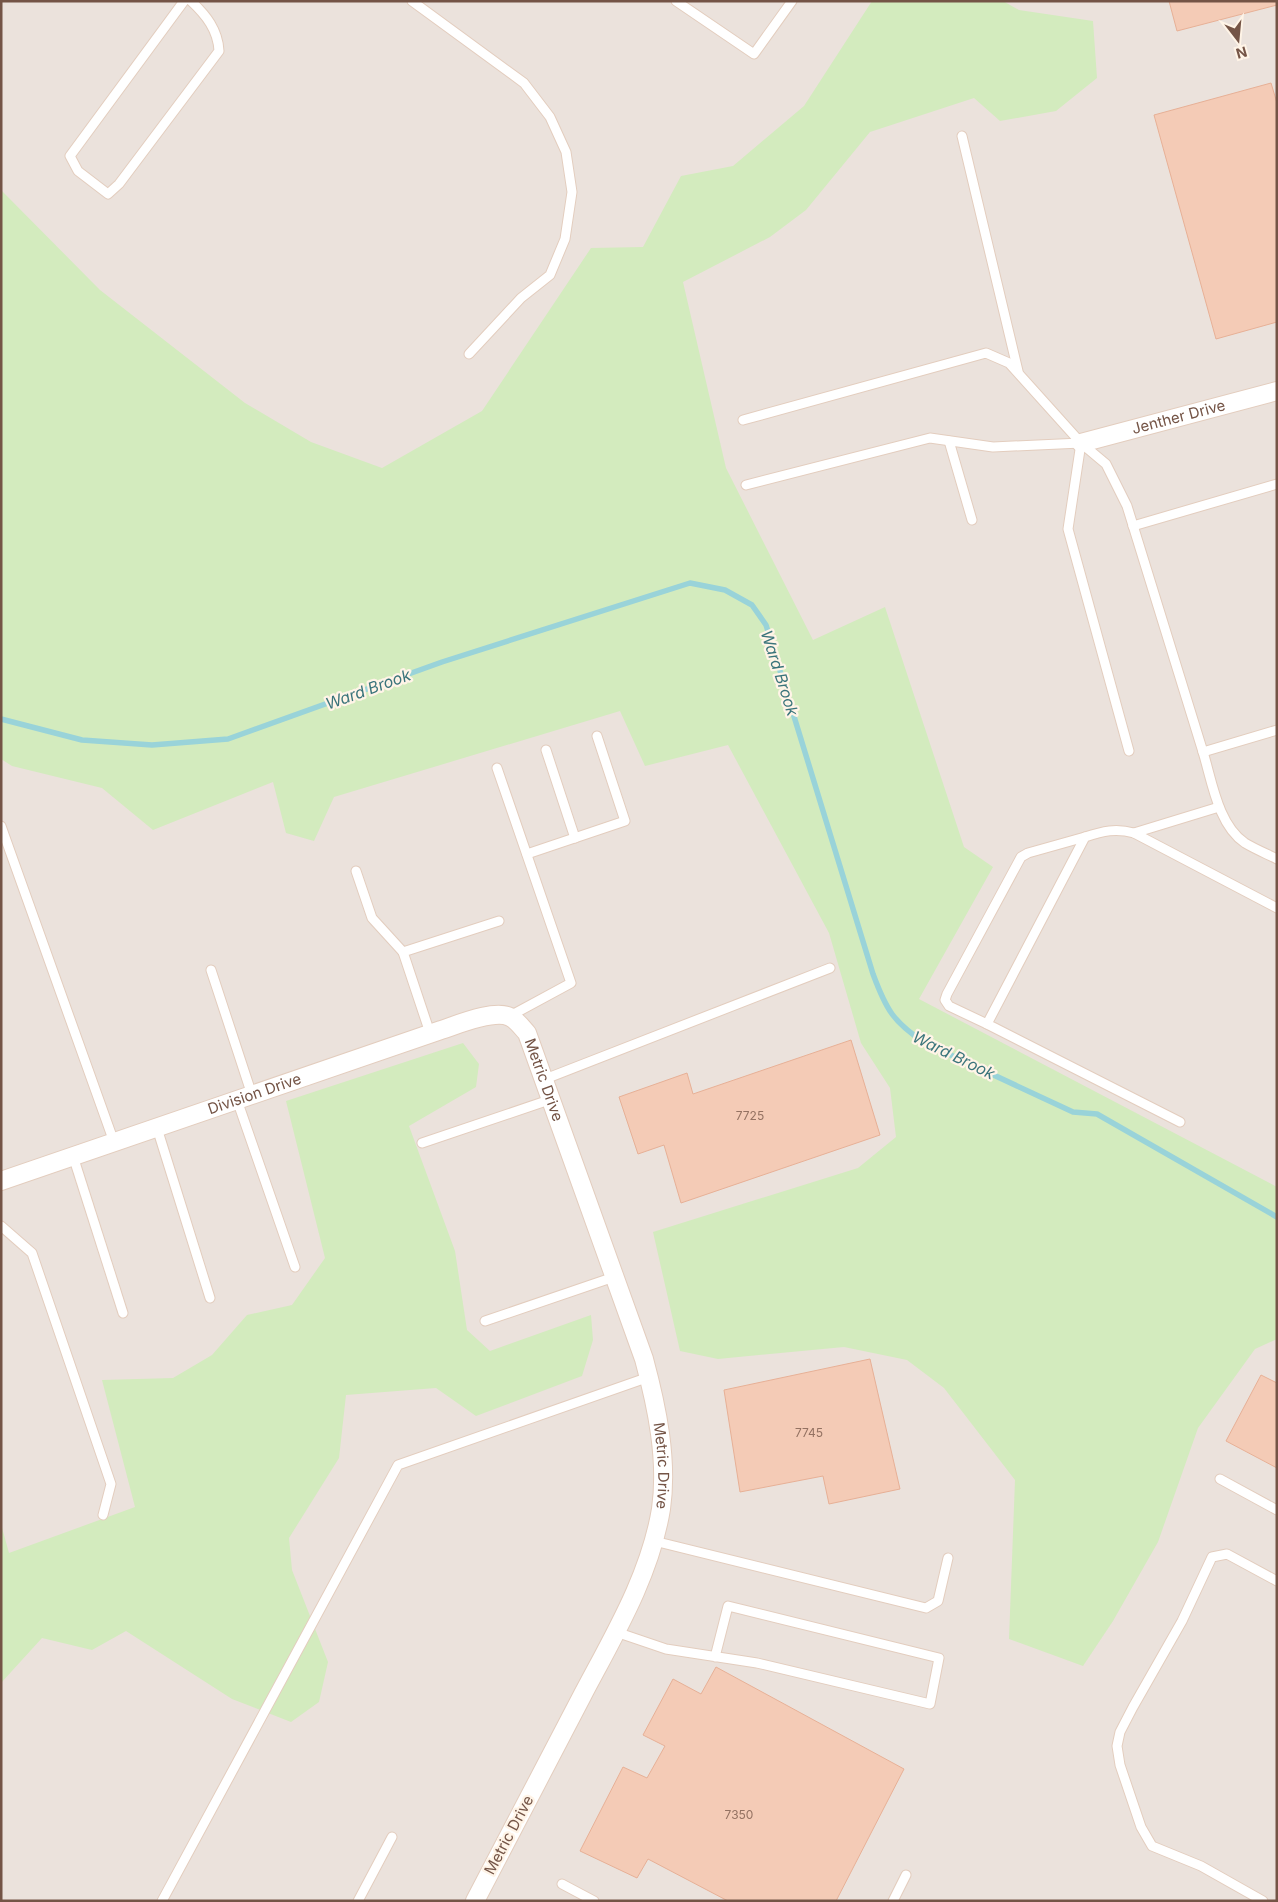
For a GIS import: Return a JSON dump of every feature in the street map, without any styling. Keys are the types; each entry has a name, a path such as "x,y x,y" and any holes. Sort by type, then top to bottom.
{"street":[{"name":"Jenther Drive","path":"1080,443 1277,391"},
{"name":"Division Drive","path":"1,1181 430,1034 488,1016 509,1016"},
{"name":"Metric Drive","path":"475,1901 616,1632 648,1560 661,1507 662,1455 654,1396 649,1377 528,1033 509,1016"}],"lane":[{"path":"184,1 70,156 78,172 108,194 119,184 219,51 218,37 202,11 191,1"},
{"path":"412,1 524,83 550,116 566,152 572,192 565,239 550,275 521,298 469,354"},
{"path":"676,1 754,54 792,1"},
{"path":"962,136 1019,374"},
{"path":"742,420 986,353 1009,363 1080,443 1106,464 1127,506 1220,807 1231,829 1244,842 1277,859"},
{"path":"746,485 930,438 993,447 1080,443"},
{"path":"949,441 972,520"},
{"path":"1080,443 1068,529 1129,751"},
{"path":"1133,526 1277,484"},
{"path":"1203,752 1277,730"},
{"path":"527,854 625,820 597,736"},
{"path":"546,750 574,838"},
{"path":"497,768 570,983 509,1016"},
{"path":"1134,833 1220,807"},
{"path":"1,826 114,1142"},
{"path":"1180,1122 949,1006 945,1000 947,994 1021,857 1028,853 1105,830 1121,830 1134,833 1277,908"},
{"path":"987,1024 1085,836"},
{"path":"356,871 372,918 403,952 430,1034"},
{"path":"403,952 499,921"},
{"path":"545,1079 830,968"},
{"path":"211,970 245,1097 296,1267"},
{"path":"422,1143 552,1099"},
{"path":"157,1128 210,1298"},
{"path":"73,1156 123,1313"},
{"path":"1,1226 32,1253 111,1484 103,1515"},
{"path":"485,1321 614,1277"},
{"path":"162,1901 398,1465 649,1377"},
{"path":"1220,1479 1277,1510"},
{"path":"654,1541 926,1608 938,1601 948,1558"},
{"path":"1263,1901 1201,1866 1152,1846 1141,1827 1120,1765 1117,1746 1120,1732 1132,1707 1182,1621 1212,1557 1227,1554 1277,1581"},
{"path":"616,1632 666,1649 715,1657 757,1663 930,1704 939,1658 728,1606 715,1657"},
{"path":"358,1901 392,1837"},
{"path":"893,1901 906,1875"},
{"path":"562,1884 594,1901"}],"shaded area":[{"path":"1,1 1277,1 1277,1901 1,1901"}],"green space":[{"path":"872,1 1003,1 1019,10 1093,21 1097,78 1056,111 1000,121 974,98 870,132 806,210 770,237 683,282 726,468 813,640 885,607 964,847 993,867 919,999 1277,1187 1277,1339 1255,1349 1198,1428 1158,1542 1113,1621 1083,1666 1009,1639 1015,1480 944,1388 907,1360 844,1347 718,1359 680,1351 653,1232 858,1168 896,1137 890,1088 861,1043 829,933 728,745 645,766 620,711 334,797 314,841 286,833 273,782 153,830 102,788 12,766 1,759 1,190 100,290 245,403 311,442 382,468 482,411 591,248 643,247 681,176 733,166 804,106"},
{"path":"463,1043 479,1064 476,1087 409,1126 455,1251 467,1330 490,1351 591,1315 593,1340 582,1376 476,1416 436,1388 346,1395 339,1458 289,1538 292,1570 328,1662 319,1702 291,1722 232,1699 126,1631 92,1650 42,1638 1,1683 1,1524 9,1553 135,1507 102,1380 173,1378 212,1355 247,1315 292,1305 325,1258 286,1101"}],"building":[{"path":"1169,1 1277,1 1277,5 1177,31"},
{"path":"1271,83 1277,103 1277,322 1216,339 1154,115"},
{"path":"851,1040 880,1135 681,1203 664,1145 638,1154 619,1097 687,1073 693,1094"},
{"path":"870,1359 900,1489 829,1504 823,1476 740,1492 724,1390"},
{"path":"1261,1375 1277,1383 1277,1468 1226,1441"},
{"path":"716,1667 904,1769 836,1901 728,1901 648,1859 637,1878 580,1851 623,1767 647,1778 665,1746 643,1735 673,1679 701,1694"}],"waterway":[{"name":"Ward Brook","path":"1,719 82,740 152,745 228,739 442,662 690,583 725,590 752,605 766,625 873,974 882,997 898,1021 925,1043 1073,1112 1097,1114 1277,1217"}]}
